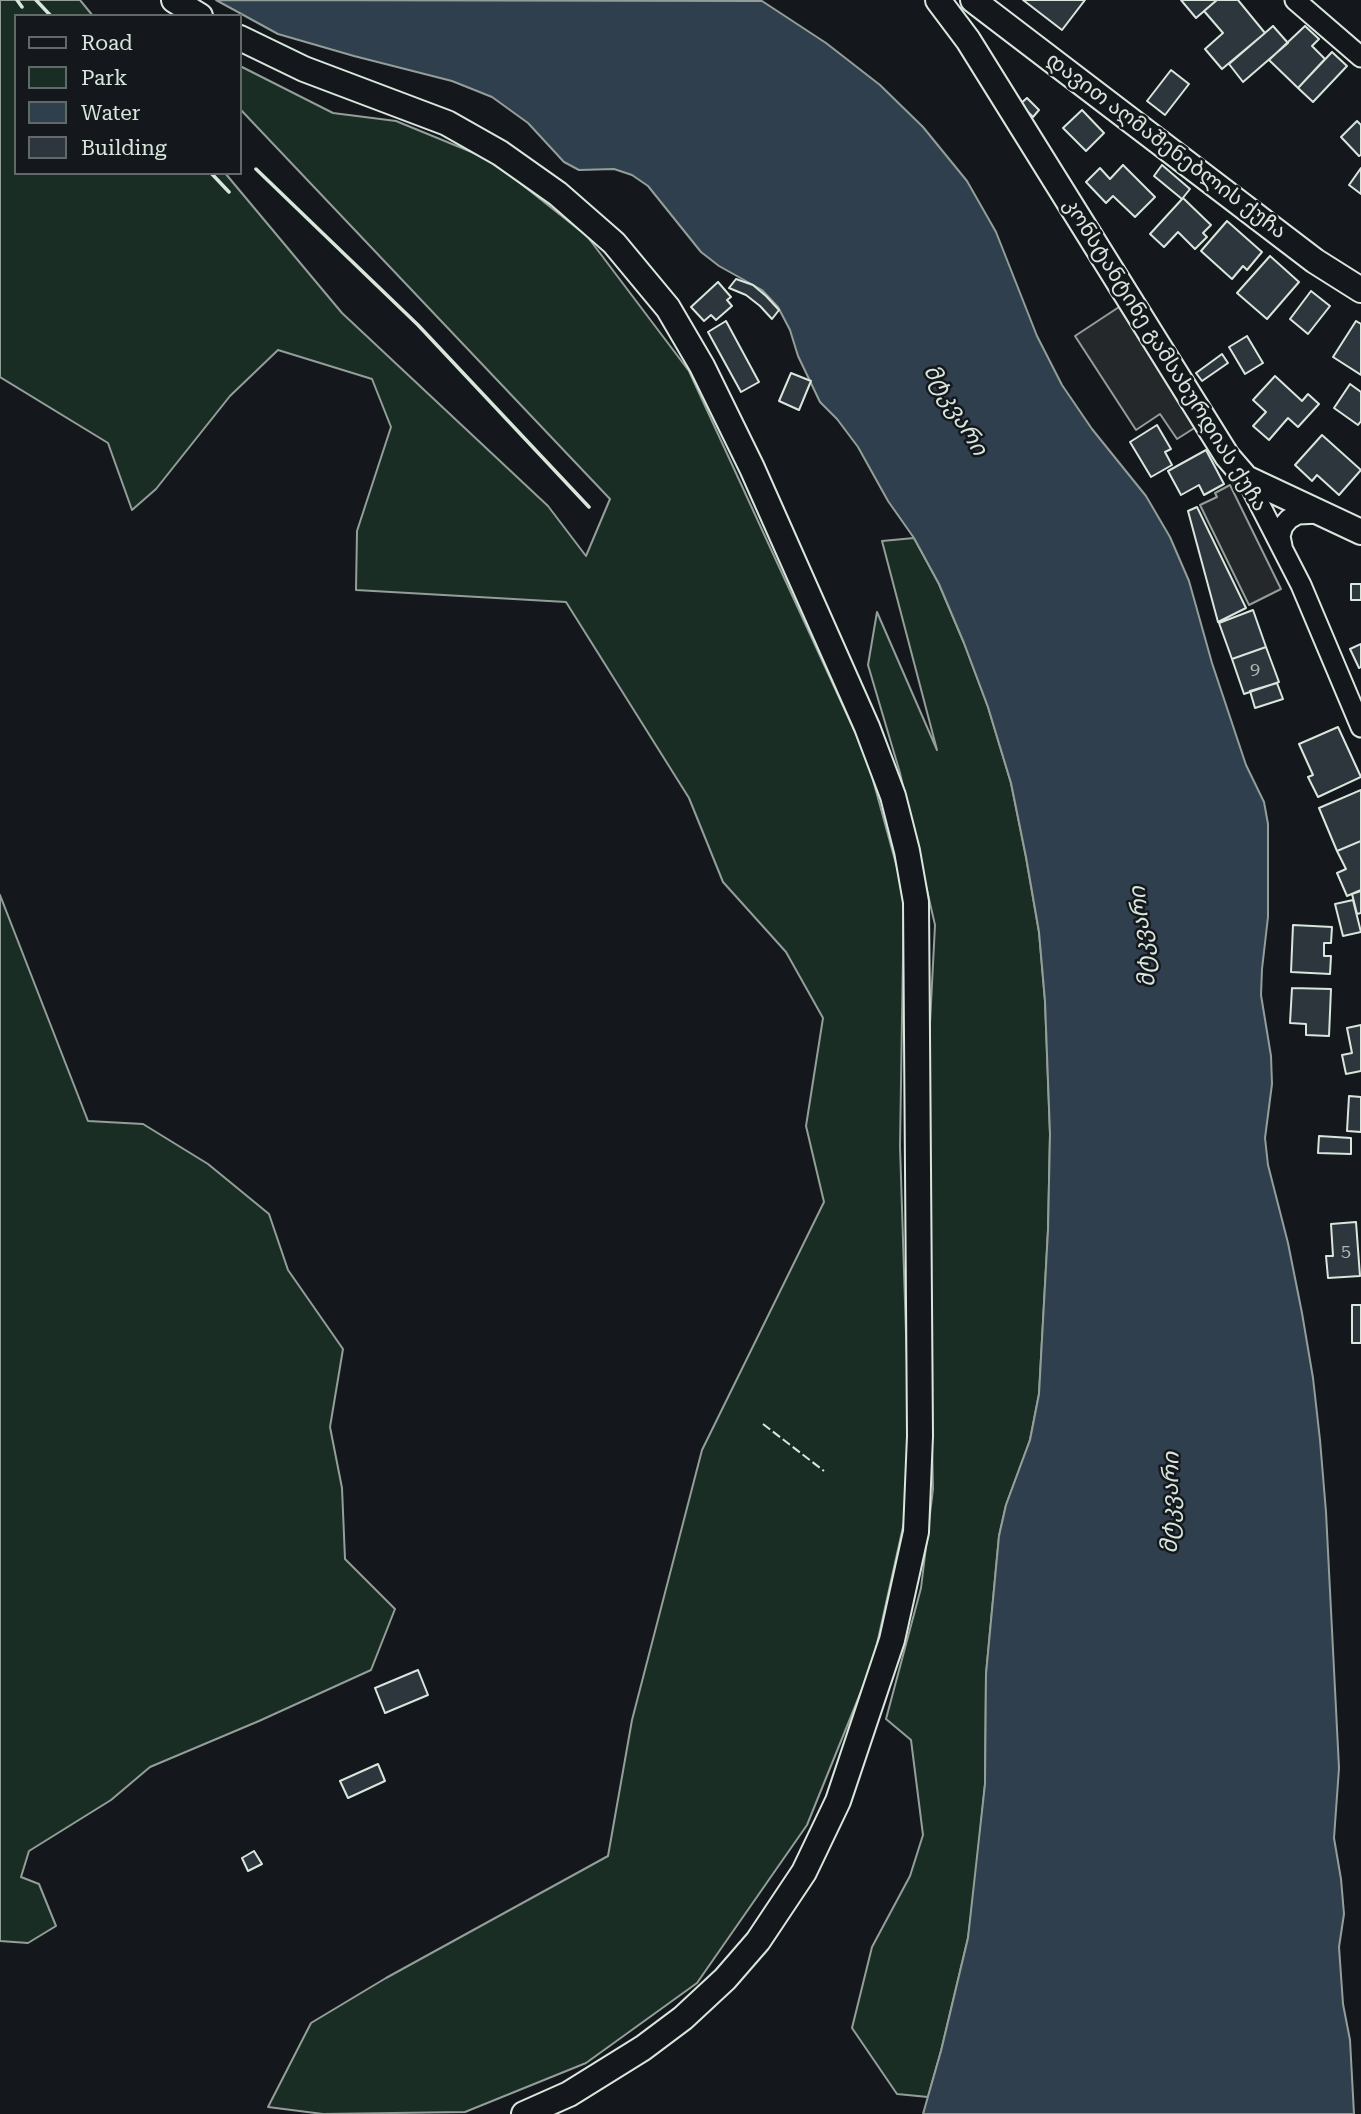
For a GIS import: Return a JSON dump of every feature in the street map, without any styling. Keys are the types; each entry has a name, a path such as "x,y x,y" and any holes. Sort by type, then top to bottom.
{"main road":[{"path":"174,0 197,14"},
{"name":"კონსტანტინე გამსახურდიას ქუჩა","path":"938,0 968,40 1227,456 1246,478"},
{"name":"დავით აღმაშენებლის ქუჩა","path":"973,0 1315,261 1361,290"},
{"path":"968,40 969,30 975,22 997,17"},
{"path":"242,39 304,69 447,123 500,153 558,194 614,243 668,308 702,366 752,468 867,727 893,796 916,902 920,1436 916,1532 892,1640 838,1801 804,1872 758,1941 724,1979 683,2018 569,2094 524,2114"},
{"path":"1246,478 1361,532"}],"street":[{"path":"1295,0 1361,57"},
{"name":"კონსტანტინე გამსახურდიას ქუჩა","path":"1246,478 1301,585 1361,727"},
{"path":"1282,546 1280,536 1289,519 1298,514 1320,513"}],"green space":[{"path":"0,0 80,0 91,14 14,14 14,175 227,175 342,313 548,506 586,556 610,499 242,111 242,67 333,113 396,121 491,160 587,236 689,371 867,758 904,893 900,1146 909,1500 873,1662 807,1825 697,1983 586,2063 465,2112 323,2114 268,2107 311,2023 386,1978 608,1856 632,1720 702,1450 824,1202 806,1126 823,1018 786,952 723,882 689,798 566,602 356,590 357,531 391,427 372,379 278,350 230,396 156,489 132,510 108,443 0,377"},
{"path":"914,538 939,584 964,643 988,707 1011,783 1039,932 1045,1001 1050,1134 1039,1394 1030,1440 1006,1505 999,1536 986,1674 985,1784 975,1884 968,1938 928,2097 897,2094 852,2028 872,1947 910,1876 923,1835 911,1740 886,1719 921,1588 933,1489 925,1121 935,925 900,773 868,665 877,612 937,750 882,541"},
{"path":"0,895 88,1121 143,1124 208,1164 269,1214 288,1270 343,1349 330,1427 342,1488 345,1559 395,1609 371,1670 150,1767 111,1800 29,1851 21,1877 39,1884 56,1926 28,1943 0,1941"}],"shaded area":[{"path":"1119,307 1196,427 1177,439 1160,414 1136,430 1075,336"},
{"path":"1230,485 1281,589 1249,605 1200,505 1217,497 1215,493"}],"water":[{"name":"მტკვარი","path":"216,0 762,1 826,43 880,85 923,127 967,181 996,232 1037,336 1062,385 1092,429 1146,496 1170,537 1189,581 1212,663 1246,765 1264,802 1268,824 1268,917 1261,995 1271,1056 1272,1084 1265,1138 1268,1165 1302,1313 1320,1440 1339,1768 1334,1838 1344,1914 1339,1947 1343,2004 1350,2040 1354,2114 923,2114 968,1938 985,1784 986,1674 999,1536 1006,1505 1030,1440 1039,1394 1048,1230 1050,1134 1045,1001 1039,932 1011,783 988,707 939,584 858,447 820,402 798,356 790,330 778,307 762,290 719,266 701,252 648,186 632,175 614,169 579,170 564,162 528,123 492,97 452,81 278,34"}],"building":[{"path":"1023,0 1085,0 1062,30"},
{"path":"1181,0 1217,0 1196,18"},
{"path":"1217,0 1238,0 1265,33 1222,69 1205,49 1223,33 1204,11"},
{"path":"1273,26 1288,43 1243,82 1229,64"},
{"path":"1305,26 1319,39 1312,46 1325,59 1298,88 1269,60"},
{"path":"1332,52 1347,66 1313,102 1298,88"},
{"path":"1171,70 1189,84 1165,115 1147,101"},
{"path":"1027,98 1039,110 1033,117 1020,104"},
{"path":"1082,110 1104,133 1086,151 1063,128"},
{"path":"1357,121 1361,125 1359,156 1341,137"},
{"path":"1123,165 1155,197 1135,217 1113,196 1106,203 1086,182 1100,168 1110,179"},
{"path":"1162,165 1190,189 1182,199 1154,176"},
{"path":"1361,168 1361,194 1349,185"},
{"path":"1183,198 1211,225 1203,233 1207,237 1195,249 1178,232 1164,247 1150,234"},
{"path":"1227,221 1262,252 1247,270 1243,266 1232,279 1201,251"},
{"path":"1270,256 1299,282 1267,319 1237,293"},
{"path":"736,279 753,285 779,310 772,319 746,295 729,288"},
{"path":"718,282 731,297 727,300 732,306 716,320 711,315 704,321 691,307"},
{"path":"1311,291 1330,306 1308,334 1290,319"},
{"path":"726,321 759,382 741,392 708,332"},
{"path":"1356,321 1361,324 1361,375 1333,357"},
{"path":"1247,336 1263,363 1245,374 1229,347"},
{"path":"1222,354 1228,363 1202,381 1196,373"},
{"path":"791,373 811,381 799,410 779,401"},
{"path":"1275,376 1302,401 1308,394 1319,404 1298,427 1288,418 1269,440 1253,426 1266,412 1253,400"},
{"path":"1350,384 1361,392 1361,421 1358,425 1334,408"},
{"path":"1157,425 1171,449 1165,452 1172,465 1151,477 1130,442"},
{"path":"1322,435 1361,470 1339,495 1317,475 1312,481 1295,465"},
{"path":"1206,450 1224,484 1204,495 1199,485 1181,495 1168,471"},
{"path":"1197,507 1246,608 1218,622 1188,511"},
{"path":"1351,584 1361,584 1361,600 1351,600"},
{"path":"1253,610 1266,647 1232,659 1219,623"},
{"path":"1361,644 1361,667 1359,668 1350,649"},
{"path":"1266,647 1279,682 1244,694 1232,659"},
{"path":"1277,683 1283,699 1255,708 1250,691"},
{"path":"1338,727 1361,777 1318,797 1308,777 1313,775 1299,744"},
{"path":"1361,790 1361,841 1337,851 1319,808"},
{"path":"1361,841 1361,890 1347,896 1337,873 1346,869 1337,851"},
{"path":"1361,891 1361,913 1357,914 1352,894"},
{"path":"1353,900 1361,932 1343,936 1335,904"},
{"path":"1293,925 1332,927 1331,943 1324,943 1324,956 1331,956 1330,974 1291,972"},
{"path":"1292,988 1331,989 1329,1036 1306,1035 1306,1024 1290,1023"},
{"path":"1361,1025 1361,1071 1346,1074 1342,1055 1352,1053 1347,1028"},
{"path":"1349,1096 1361,1097 1361,1132 1347,1131"},
{"path":"1319,1136 1351,1138 1351,1154 1318,1153"},
{"path":"1356,1222 1360,1276 1328,1278 1326,1256 1333,1256 1331,1224"},
{"path":"1352,1305 1361,1305 1361,1343 1352,1343"},
{"path":"418,1670 428,1695 385,1713 375,1688"},
{"path":"378,1764 385,1781 348,1798 340,1781"},
{"path":"254,1851 262,1864 248,1871 242,1858"}],"fence":[{"path":"763,1424 824,1471"}],"wall":[{"path":"17,0 22,7"},
{"path":"36,0 49,14"},
{"path":"256,169 418,325 589,507"},
{"path":"213,175 229,192"}]}
